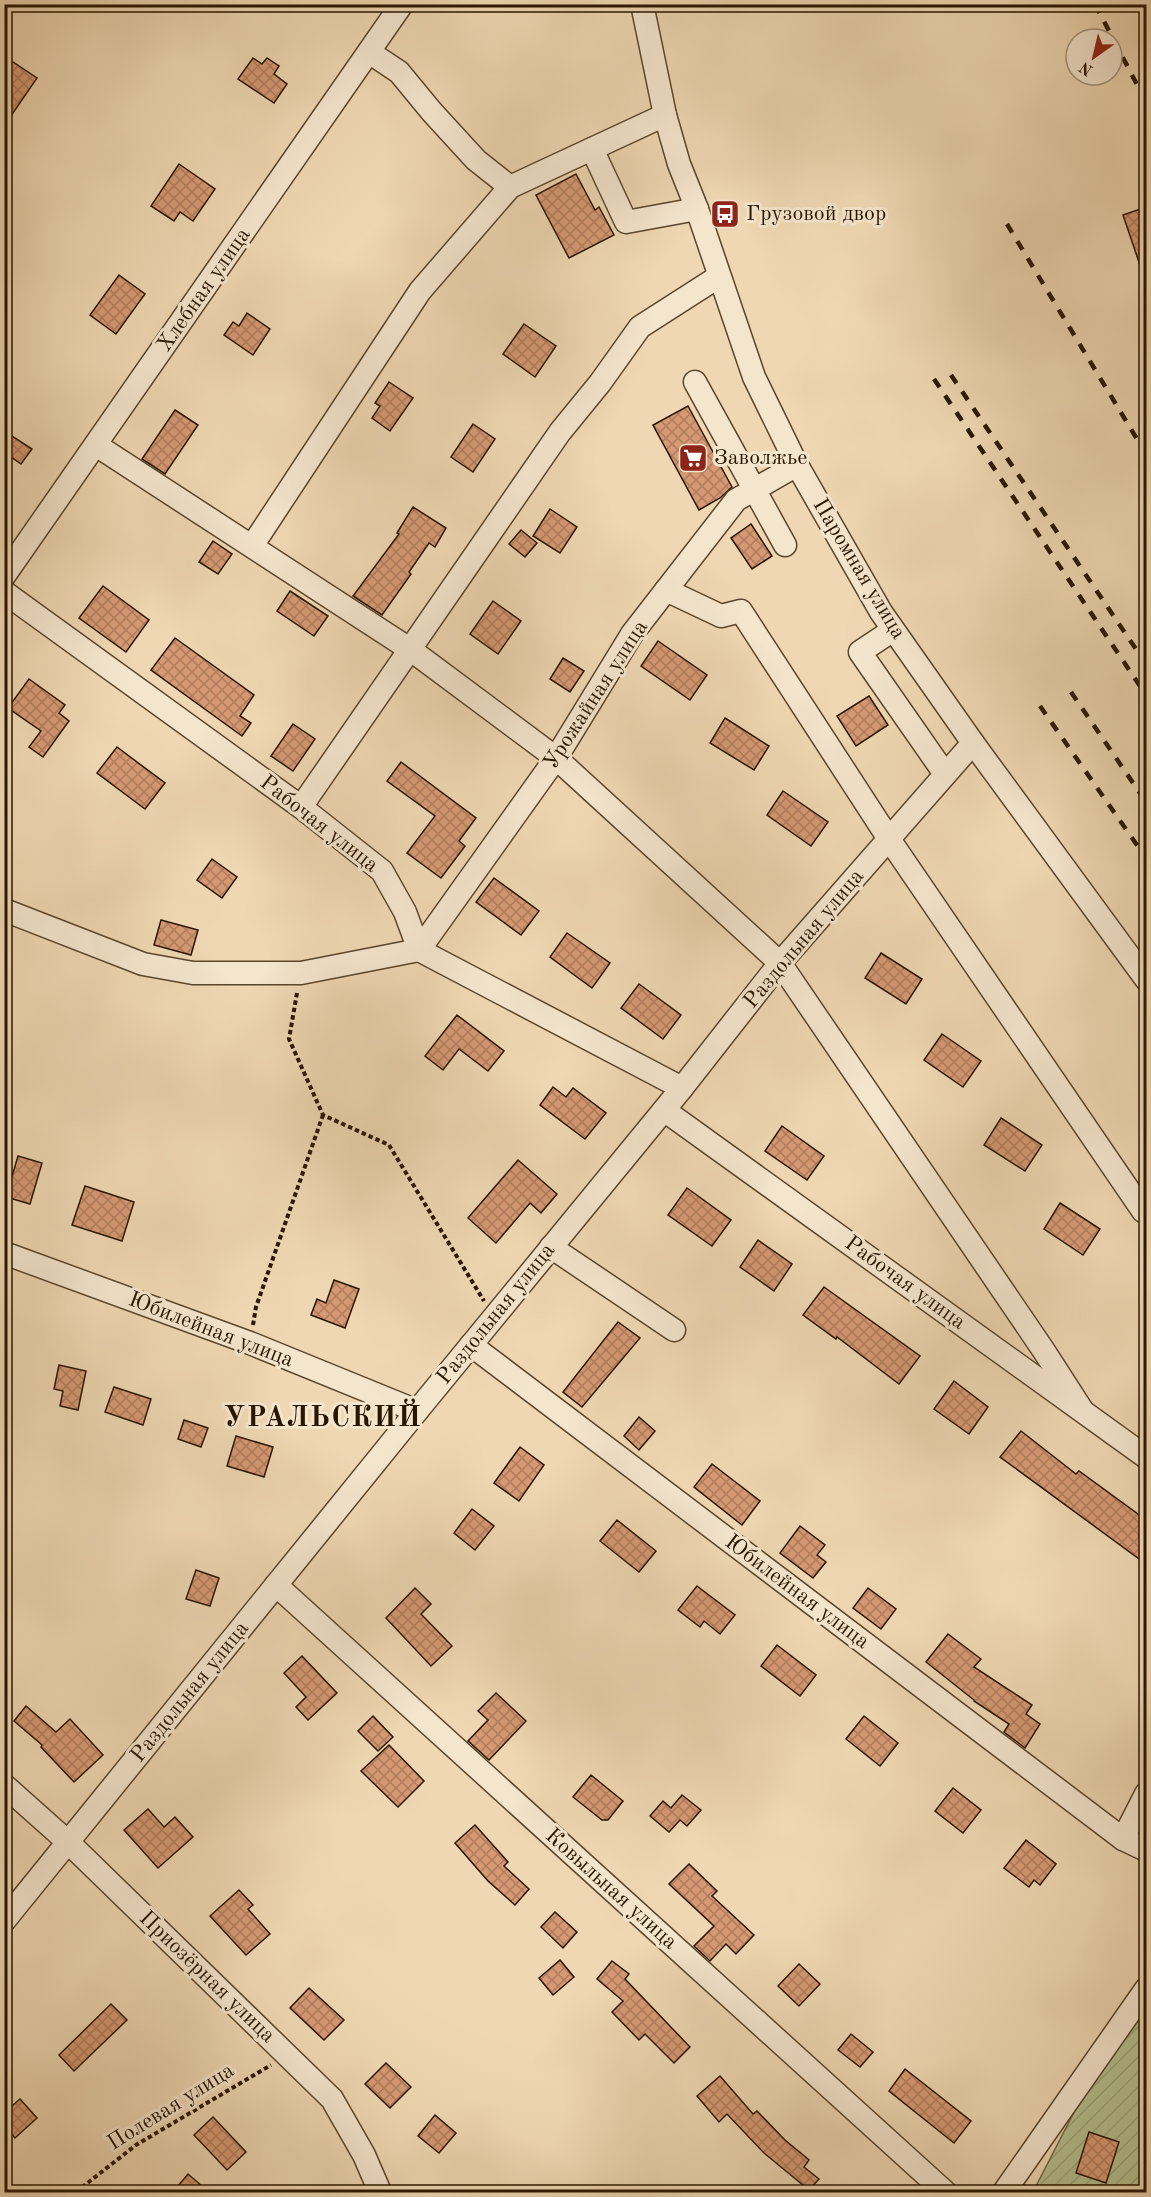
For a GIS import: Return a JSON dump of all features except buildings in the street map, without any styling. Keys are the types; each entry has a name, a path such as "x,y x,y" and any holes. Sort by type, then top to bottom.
{"street":[{"name":"Хлебная улица","path":"4,576 402,4"},
{"name":"Паромная улица","path":"642,4 665,114 679,164 697,209 754,377 797,465 893,630 1146,979"},
{"path":"369,52 399,72 476,160 510,187"},
{"path":"252,546 420,291 510,187 665,114"},
{"path":"592,149 626,222 697,209"},
{"path":"301,807 560,432 600,383 640,327 718,276"},
{"path":"695,382 785,545"},
{"path":"96,445 411,650 556,758 780,963 1082,1410"},
{"name":"Урожайная улица","path":"419,950 556,758 632,634 736,500 797,465"},
{"path":"666,590 721,616 741,611 889,839 1143,1210"},
{"name":"Рабочая улица","path":"4,592 301,807 382,871 405,912 419,950"},
{"path":"893,630 860,652 945,774"},
{"name":"Раздольная улица","path":"4,1921 551,1246 682,1088 780,963 973,743"},
{"path":"4,910 143,964 193,973 301,973 419,950 682,1088"},
{"name":"Рабочая улица","path":"664,1110 1146,1456"},
{"path":"551,1246 674,1330"},
{"name":"Юбилейная улица","path":"4,1253 250,1343 417,1411"},
{"name":"Юбилейная улица","path":"471,1345 1123,1839 1146,1850"},
{"name":"Ковыльная улица","path":"276,1585 945,2193"},
{"name":"Приозёрная улица","path":"4,1785 68,1842 332,2099 364,2155 380,2193"},
{"path":"1123,1839 1146,1794"},
{"path":"1004,2193 1146,1989"}],"path":[{"path":"301,973 289,1039 323,1115 389,1145 494,1317"},
{"path":"250,1343 256,1306 323,1115"},
{"name":"Полевая улица","path":"76,2193 136,2145 287,2055"}],"green space":[{"path":"1146,1972 1146,2192 1033,2192"}],"railway":[{"path":"1095,4 1146,102"},
{"path":"1007,224 1146,454"},
{"path":"951,375 1146,664"},
{"path":"934,379 1146,695"},
{"path":"1071,692 1146,802"},
{"path":"1040,706 1146,858"}],"place":[{"name":"Грузовой двор","path":"725,214"},
{"name":"Заволжье","path":"693,458"}],"district":[{"name":"УРАЛЬСКИЙ","path":"323,1419"}]}
